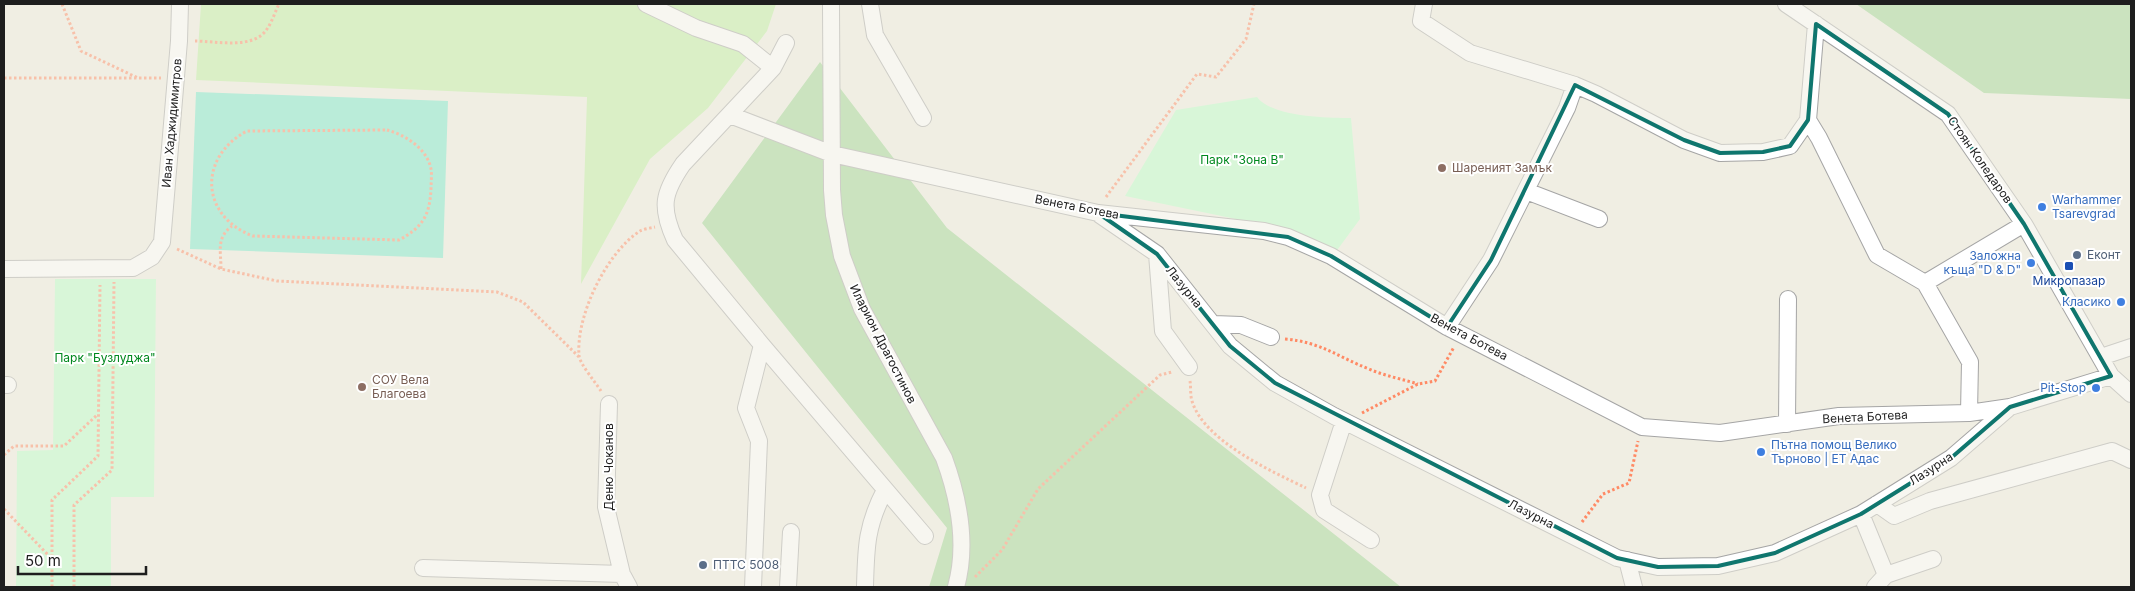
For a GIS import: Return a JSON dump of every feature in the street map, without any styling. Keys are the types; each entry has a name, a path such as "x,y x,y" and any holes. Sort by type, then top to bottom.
{"street":[{"name":"Иван Хаджидимитров","path":"162,242 179,40 180,4"},
{"path":"646,4 696,28 743,44 773,68"},
{"name":"Иларион Драгостинов","path":"831,4 834,215 842,256 862,309 944,458 958,506 960,528 959,567 963,584"},
{"path":"870,4 875,35 923,118"},
{"path":"1424,4 1421,22 1470,53 1575,85 1684,140 1720,153 1764,152 1790,146 1808,120 1816,24"},
{"name":"Стоян Коледаров","path":"1786,4 1948,114 2024,224 2111,376 2131,394"},
{"path":"786,43 773,68 683,164 671,182 665,198 668,224 675,240 925,536"},
{"path":"1454,330 1567,108 1575,85"},
{"name":"Венета Ботева","path":"730,115 832,154 1098,213 1264,231 1288,237 1331,256 1454,330 1642,428 1720,433 1839,416 1969,413 2010,407 2111,376"},
{"path":"1808,120 1819,138 1877,256 1925,283 1970,362 1969,413"},
{"path":"1526,191 1599,219"},
{"name":"Лазурна","path":"1098,213 1157,254 1230,346 1275,383 1344,421 1617,558 1658,566 1718,566 1775,553 1861,514 1951,458 2010,407"},
{"path":"1925,283 2024,224"},
{"path":"4,269 133,268 152,257 162,242"},
{"path":"1157,254 1163,331 1188,367"},
{"path":"1787,424 1788,299"},
{"path":"1214,324 1241,325 1271,337"},
{"path":"753,587 759,441 746,408 762,345"},
{"path":"2100,357 2131,347"},
{"name":"Деню Чоканов","path":"609,404 606,506 626,581"},
{"path":"1344,421 1320,495 1324,510 1371,540"},
{"path":"1877,504 1894,516 1930,500 2112,451 2131,460"},
{"path":"865,587 867,540 870,522 885,490"},
{"path":"1861,514 1881,581 1933,559"},
{"path":"788,587 791,532"},
{"path":"1627,560 1634,587"},
{"path":"423,568 626,581"}],"path":[{"path":"62,4 81,51 139,79"},
{"path":"179,40 242,42 256,39 266,31 279,4"},
{"path":"1098,213 1109,192 1197,74 1216,77 1246,39 1254,4"},
{"path":"4,78 139,79 175,77"},
{"path":"387,130 404,136 416,145 426,158 431,169 430,207 417,228 399,240 272,238 253,236 232,226 219,209 212,189 214,166 221,152 233,138 247,131 387,130"},
{"path":"579,357 581,324 596,283 620,250 641,231 668,224"},
{"path":"222,269 220,240 223,233 232,226"},
{"path":"162,242 222,269 277,281 497,292 523,302 579,357 609,404"},
{"path":"52,587 52,500 98,456 98,414 107,269"},
{"path":"74,587 74,505 112,470 107,269"},
{"path":"1344,421 1380,406 1418,384 1435,381 1454,330"},
{"path":"1271,337 1304,340 1330,350 1370,370 1418,384"},
{"path":"963,584 1002,550 1038,489 1160,376 1188,367 1192,401 1202,419 1222,439 1254,461 1320,495"},
{"path":"4,455 14,446 64,446 98,414"},
{"path":"1572,535 1603,494 1629,483 1642,428"},
{"path":"4,509 52,559"}],"highlighted area":[{"path":"1816,24 1948,114 2024,224 2111,376 2010,407 1951,458 1861,514 1775,553 1718,566 1658,567 1617,558 1275,383 1230,346 1157,254 1098,213 1288,237 1331,256 1447,327 1491,260 1575,85 1684,140 1720,153 1763,152 1790,146 1808,120"}],"green space":[{"path":"201,4 776,4 767,31 708,108 650,159 581,284 587,97 196,80"},
{"path":"1856,4 2131,4 2131,99 1984,93"},
{"path":"820,62 947,228 1401,587 929,587 947,528 702,223"},
{"path":"196,92 448,101 443,258 190,249"},
{"name":"Парк \"Зона В\"","path":"1257,97 1264,104 1287,112 1315,117 1351,118 1360,219 1335,253 1284,229 1125,196 1176,110"},
{"name":"Парк \"Бузлуджа\"","path":"55,279 156,279 154,497 111,497 111,587 16,587 17,451 53,450"}],"place":[{"name":"Шареният Замък","path":"1442,168"},
{"name":"Warhammer Tsarevgrad","path":"2042,207"},
{"name":"Еконт","path":"2077,255"},
{"name":"Заложна къща \"D & D\"","path":"2031,263"},
{"name":"Микропазар","path":"2069,266"},
{"name":"Класико","path":"2121,302"},
{"name":"СОУ Вела Благоева","path":"362,387"},
{"name":"Pit-Stop","path":"2096,388"},
{"name":"Пътна помощ Велико Търново | ЕТ Адас","path":"1761,452"},
{"name":"ПТТС 5008","path":"703,565"}]}
